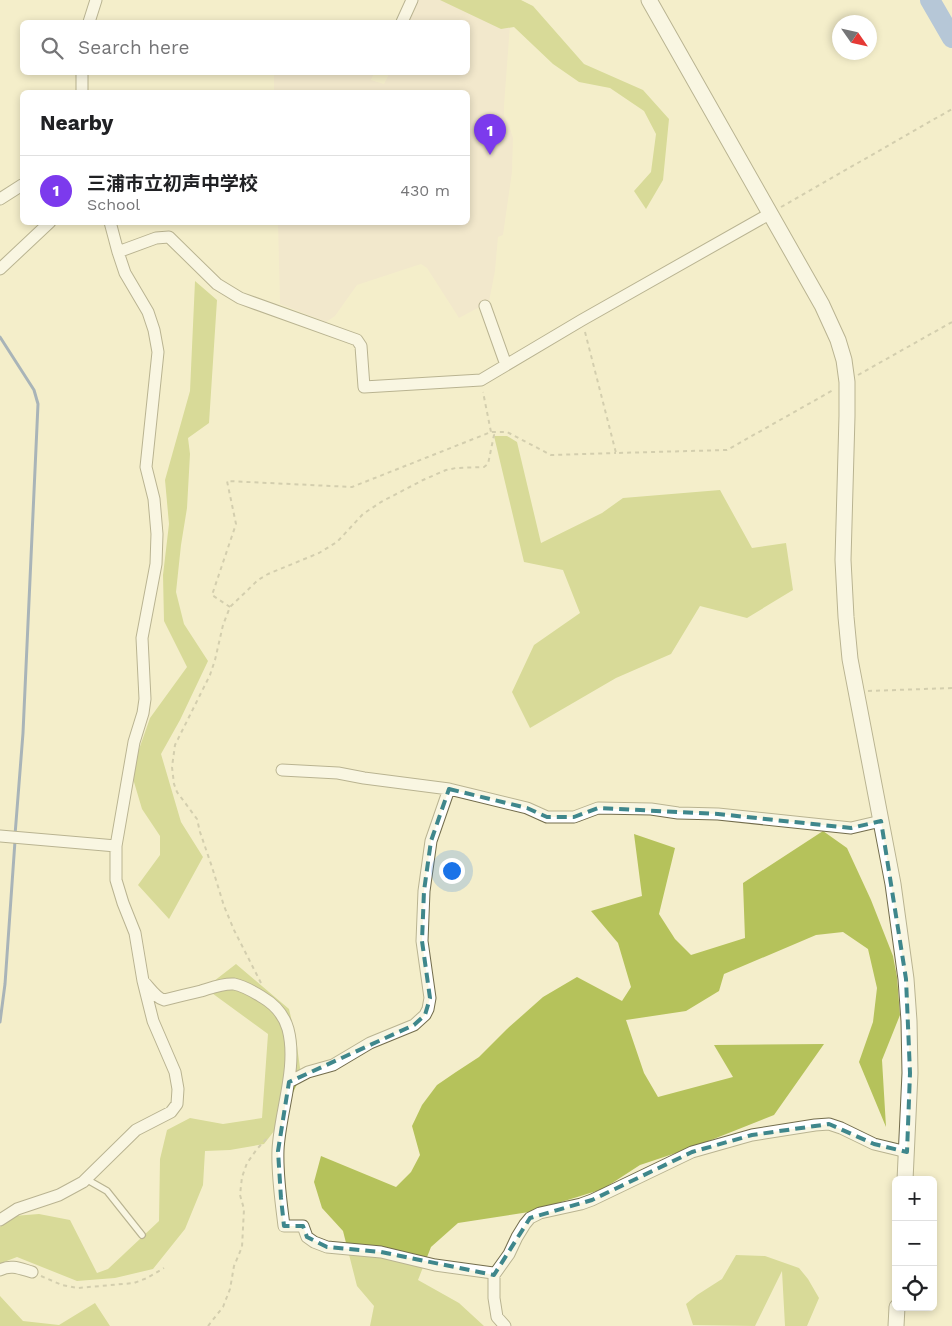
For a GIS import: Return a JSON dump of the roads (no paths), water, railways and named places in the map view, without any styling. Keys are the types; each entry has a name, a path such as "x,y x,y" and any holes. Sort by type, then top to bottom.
{"street":[{"path":"90,20 96,0"},
{"path":"403,20 412,0"},
{"path":"649,0 831,323 844,360 848,416 843,560 846,616 850,659 898,914 906,979 910,1056 905,1176"},
{"path":"82,75 82,90"},
{"path":"0,199 20,186"},
{"path":"118,252 156,238 169,237 217,284 240,298 357,340 361,346 364,387 481,380 770,213"},
{"path":"0,269 47,225"},
{"path":"0,1220 17,1209 59,1195 83,1182 136,1130 172,1112 177,1104 178,1089 175,1072 153,1020 143,981 135,933 116,880 116,846 134,742 143,713 145,699 142,638 156,564 154,499 146,467 158,352 148,312 125,273 111,225"},
{"path":"485,306 506,365"},
{"path":"282,770 338,773 449,788 527,808 547,817 574,817 598,808 651,809 718,814 851,828 881,821"},
{"path":"289,1082 308,1072 333,1065 370,1043 414,1025 425,1015 430,998 422,941 425,885 432,841 449,788"},
{"path":"4,836 116,846"},
{"path":"143,981 160,1000 222,985 233,984 241,986 268,1001 282,1016 288,1029 290,1049 289,1082 280,1127 278,1151 284,1226 303,1226 307,1237 327,1247 380,1252 435,1265 493,1273 494,1275"},
{"path":"505,1326 497,1318 494,1298 494,1275 509,1254 525,1224 530,1218 540,1213 592,1200 692,1152 752,1135 829,1124 874,1144 906,1152"},
{"path":"0,1270 13,1266 32,1272"},
{"path":"896,1326 898,1311"}],"lane":[{"path":"86,1179 107,1191 142,1235"}],"waterway":[{"path":"930,0 952,38"},
{"path":"0,337 34,390 38,404 23,733 15,835"},
{"path":"0,1022 5,984 15,841"}],"place":[{"name":"三浦市立初声中学校","path":"490,155"}]}
